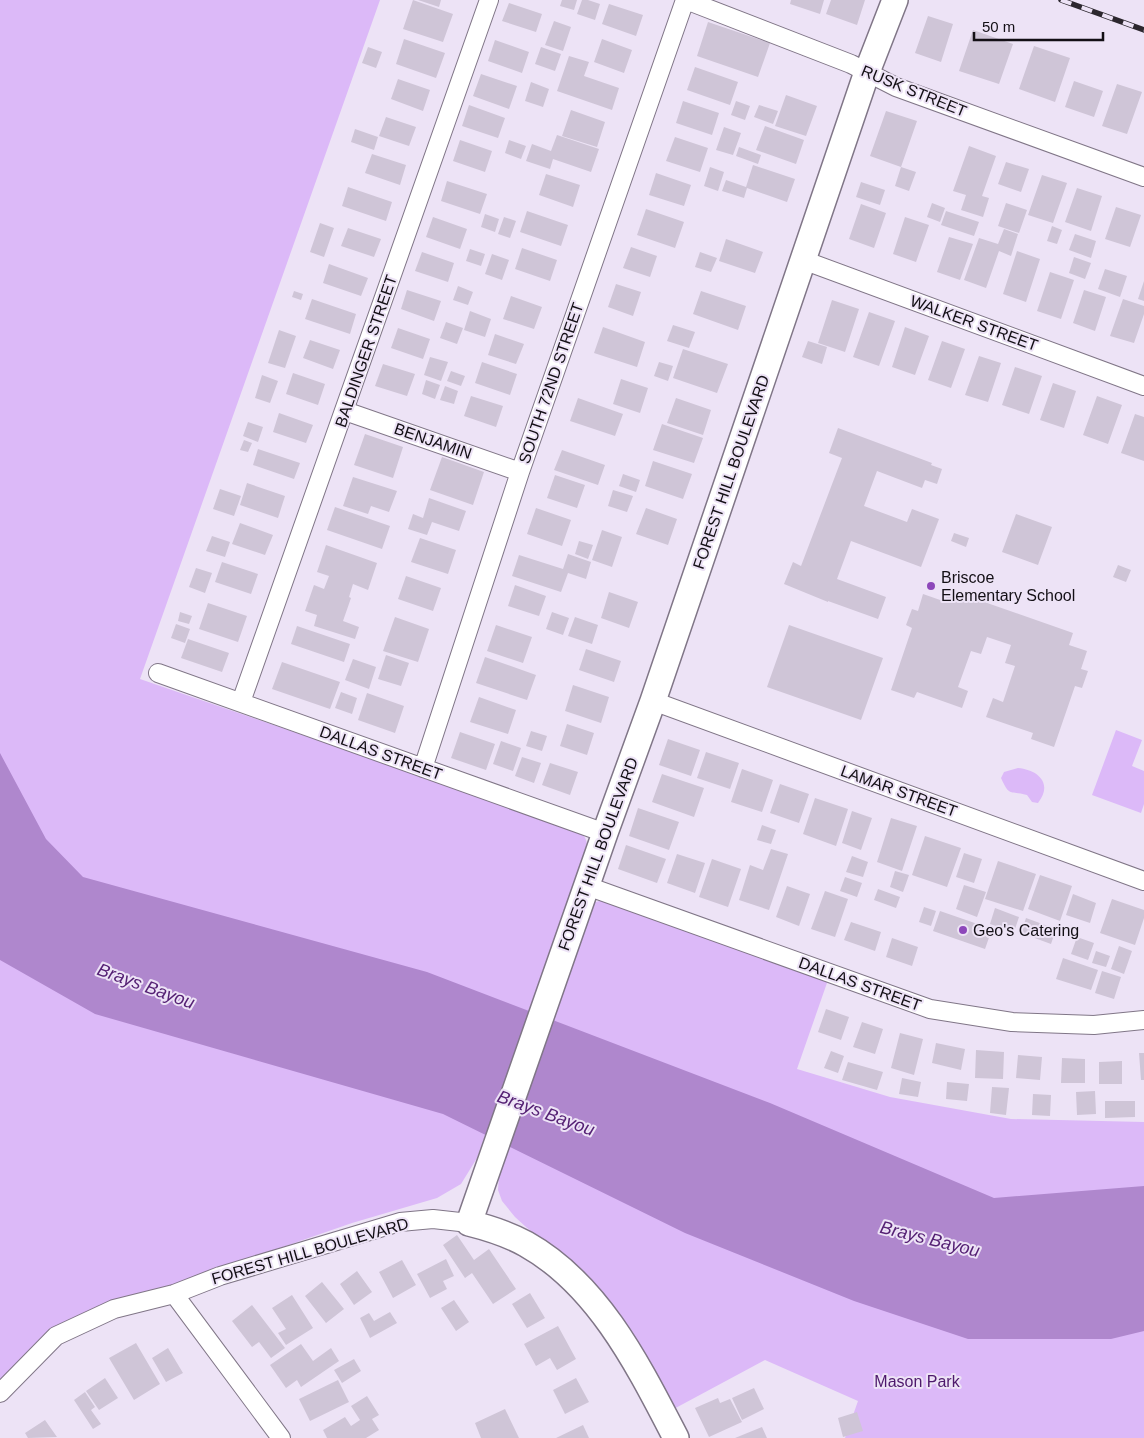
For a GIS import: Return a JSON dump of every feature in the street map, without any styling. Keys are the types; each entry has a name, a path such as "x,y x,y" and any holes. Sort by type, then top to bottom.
{"street":[{"name":"BALDINGER STREET","path":"241,702 490,0"},
{"name":"RUSK STREET","path":"686,0 851,64 896,87 1144,177"},
{"name":"SOUTH 72ND STREET","path":"423,768 520,472 686,0"},
{"name":"FOREST HILL BOULEVARD","path":"0,1393 56,1336 114,1309 174,1294 220,1276 400,1222 433,1219 469,1224 605,833 654,701 867,72 895,0"},
{"name":"WALKER STREET","path":"803,260 1144,386"},
{"name":"BENJAMIN","path":"345,411 520,472"},
{"name":"DALLAS STREET","path":"158,673 605,833"},
{"name":"LAMAR STREET","path":"654,701 1144,881"},
{"name":"DALLAS STREET","path":"587,886 930,1009 1012,1022 1094,1025 1144,1020"},
{"path":"469,1224 504,1233 534,1248 586,1293 640,1370 676,1438"},
{"path":"174,1294 281,1438"}],"green space":[{"path":"0,0 380,0 140,679 573,828 584,837 587,843 587,851 477,1158 461,1184 437,1198 352,1223 88,1316 0,1381"},
{"path":"1116,730 1142,740 1132,766 1144,771 1144,804 1141,813 1092,795"},
{"path":"1018,768 1026,769 1042,779 1044,790 1038,803 1032,802 1027,795 1011,792 1006,788 1001,778 1004,772"},
{"name":"Mason Park","path":"602,900 828,980 797,1069 890,1097 1011,1119 1144,1122 1144,1438 845,1438 858,1401 765,1360 670,1411 574,1266 515,1217 502,1201 498,1190 499,1175 590,904"}],"water":[{"name":"Brays Bayou","path":"0,753 46,839 83,877 427,972 770,1103 994,1198 1144,1186 1144,1331 1111,1339 968,1339 854,1301 685,1233 443,1114 95,1014 0,960"}],"building":[{"path":"413,0 453,14 443,42 403,29"},
{"path":"418,0 441,0 439,7"},
{"path":"562,0 577,0 574,10 560,6"},
{"path":"582,0 600,4 595,20 577,14"},
{"path":"791,0 824,0 820,14 790,4"},
{"path":"831,0 865,0 857,25 826,14"},
{"path":"509,3 542,14 536,32 502,21"},
{"path":"609,4 643,15 636,36 602,24"},
{"path":"928,16 953,24 941,62 915,53"},
{"path":"554,21 571,27 563,51 545,45"},
{"path":"708,22 770,43 758,77 697,56"},
{"path":"973,30 1013,44 999,84 959,71"},
{"path":"404,39 445,53 436,78 396,64"},
{"path":"602,39 632,50 624,73 594,62"},
{"path":"495,40 529,52 522,73 488,61"},
{"path":"1034,46 1070,58 1055,102 1019,89"},
{"path":"368,47 382,52 376,68 362,63"},
{"path":"541,47 561,54 555,71 535,64"},
{"path":"569,56 589,62 584,76 619,88 612,110 557,91"},
{"path":"695,67 738,82 730,105 687,90"},
{"path":"481,74 517,86 509,109 473,96"},
{"path":"398,79 430,90 423,111 391,99"},
{"path":"1074,81 1103,91 1094,117 1065,107"},
{"path":"531,82 549,89 543,107 525,101"},
{"path":"1117,84 1142,92 1127,134 1102,126"},
{"path":"786,95 817,106 806,136 775,126"},
{"path":"683,101 719,113 712,135 676,123"},
{"path":"736,101 750,106 745,120 731,115"},
{"path":"469,105 505,118 498,138 462,126"},
{"path":"759,105 778,111 773,124 754,117"},
{"path":"571,110 605,122 597,147 562,136"},
{"path":"886,111 917,121 901,167 870,156"},
{"path":"386,117 416,127 409,146 379,136"},
{"path":"765,126 804,140 796,164 756,150"},
{"path":"724,127 741,133 733,155 716,150"},
{"path":"355,129 378,137 374,150 351,142"},
{"path":"557,135 599,149 591,172 553,159 550,169 526,161 532,144 551,151"},
{"path":"675,137 708,148 700,172 666,161"},
{"path":"460,140 492,151 485,172 453,161"},
{"path":"509,140 526,146 521,159 505,153"},
{"path":"969,146 996,156 982,196 989,198 983,217 961,210 966,195 953,191"},
{"path":"739,147 761,155 758,164 736,156"},
{"path":"372,154 406,165 400,185 365,173"},
{"path":"1006,162 1029,169 1021,192 998,184"},
{"path":"753,165 795,179 787,202 747,188 744,198 722,191 726,180 746,187"},
{"path":"710,167 724,172 718,191 704,186"},
{"path":"901,167 916,172 909,191 895,186"},
{"path":"656,173 691,185 684,206 649,195"},
{"path":"546,174 580,185 573,207 539,195"},
{"path":"1042,175 1067,183 1053,223 1028,215"},
{"path":"447,181 487,194 480,214 441,201"},
{"path":"861,182 885,190 880,205 856,197"},
{"path":"348,187 392,202 386,221 342,206"},
{"path":"1077,188 1102,196 1091,231 1065,222"},
{"path":"932,203 945,208 940,222 927,217"},
{"path":"1006,203 1027,210 1019,233 998,226"},
{"path":"861,204 886,213 874,248 849,239"},
{"path":"1116,207 1141,215 1130,247 1105,239"},
{"path":"646,209 684,222 675,248 637,235"},
{"path":"527,211 568,225 561,246 520,232"},
{"path":"946,211 979,222 974,236 941,225"},
{"path":"485,214 499,219 495,232 481,227"},
{"path":"433,217 467,229 460,249 426,237"},
{"path":"504,217 516,221 510,238 498,234"},
{"path":"905,217 929,225 916,262 893,254"},
{"path":"320,223 334,228 324,257 310,252"},
{"path":"1052,226 1062,230 1057,244 1047,241"},
{"path":"348,228 381,239 374,257 341,246"},
{"path":"1004,229 1018,234 1011,256 999,251 986,288 964,280 979,238 998,244"},
{"path":"1075,234 1096,241 1091,258 1069,250"},
{"path":"949,237 973,244 960,280 937,272"},
{"path":"726,239 763,252 755,273 719,261"},
{"path":"631,247 657,256 650,277 623,268"},
{"path":"522,248 557,260 550,281 515,269"},
{"path":"470,249 485,254 481,266 466,261"},
{"path":"1017,251 1040,259 1026,302 1003,294"},
{"path":"422,252 454,263 448,282 415,271"},
{"path":"700,252 717,258 711,272 695,267"},
{"path":"492,254 509,260 502,280 485,274"},
{"path":"1074,257 1091,263 1085,279 1069,273"},
{"path":"329,264 368,278 361,296 323,283"},
{"path":"1105,269 1127,276 1120,297 1098,289"},
{"path":"1050,272 1074,280 1061,319 1037,311"},
{"path":"1144,281 1144,301 1138,299"},
{"path":"616,284 641,292 633,316 608,307"},
{"path":"458,286 473,292 468,305 453,300"},
{"path":"407,290 441,301 434,321 401,309"},
{"path":"1084,290 1106,297 1095,331 1073,323"},
{"path":"294,291 303,294 301,300 292,297"},
{"path":"701,291 746,306 738,330 693,314"},
{"path":"511,296 542,307 534,329 503,319"},
{"path":"312,299 356,314 350,334 305,319"},
{"path":"1123,299 1144,306 1144,314 1134,343 1110,336"},
{"path":"832,300 859,309 845,352 818,343"},
{"path":"470,311 491,319 485,337 464,330"},
{"path":"869,312 895,321 879,366 853,357"},
{"path":"446,322 463,328 457,344 440,338"},
{"path":"673,325 695,332 689,348 667,341"},
{"path":"603,327 645,342 637,367 594,353"},
{"path":"905,327 929,336 915,375 892,367"},
{"path":"398,328 430,339 423,359 391,348"},
{"path":"279,330 296,336 285,368 268,363"},
{"path":"495,334 524,344 516,364 488,355"},
{"path":"310,340 340,350 333,369 303,358"},
{"path":"808,341 827,347 822,364 802,357"},
{"path":"942,341 965,349 951,388 928,380"},
{"path":"683,349 728,364 717,393 673,378"},
{"path":"979,356 1001,363 988,402 965,395"},
{"path":"430,357 448,362 441,381 424,375"},
{"path":"482,362 517,374 510,395 475,383"},
{"path":"659,362 673,366 668,381 654,376"},
{"path":"383,364 415,374 407,396 375,386"},
{"path":"1015,367 1042,376 1029,414 1002,405"},
{"path":"451,371 465,376 461,386 447,381"},
{"path":"293,373 325,384 318,405 286,394"},
{"path":"262,375 278,381 270,403 255,398"},
{"path":"621,379 648,388 640,413 613,404"},
{"path":"426,380 440,385 435,399 422,394"},
{"path":"1053,383 1076,391 1064,428 1040,420"},
{"path":"445,386 458,391 454,404 440,400"},
{"path":"471,396 503,406 496,427 464,416"},
{"path":"1097,396 1122,405 1108,444 1083,435"},
{"path":"578,398 623,414 615,436 570,421"},
{"path":"676,398 711,410 703,435 667,423"},
{"path":"279,413 313,425 306,443 273,432"},
{"path":"1135,414 1144,417 1144,461 1121,453"},
{"path":"248,422 263,427 258,442 243,436"},
{"path":"662,424 703,438 694,463 653,450"},
{"path":"838,428 932,463 931,465 942,469 937,484 925,480 922,488 877,471 864,506 907,522 912,509 939,519 921,567 851,541 837,579 886,597 878,619 828,602 784,584 793,562 801,566 842,458 829,453"},
{"path":"365,434 403,447 393,478 354,465"},
{"path":"244,440 252,443 248,452 240,450"},
{"path":"258,449 300,463 294,479 253,465"},
{"path":"562,450 605,465 598,485 554,470"},
{"path":"442,457 484,472 473,505 430,490"},
{"path":"653,461 692,474 683,499 645,486"},
{"path":"623,474 640,480 636,492 619,486"},
{"path":"555,475 585,485 577,508 547,498"},
{"path":"353,477 397,491 389,512 371,506 368,514 343,506"},
{"path":"247,483 285,496 278,518 240,505"},
{"path":"220,489 241,496 234,516 213,509"},
{"path":"613,490 633,496 627,512 608,506"},
{"path":"429,498 466,511 459,531 432,522 427,535 408,529 413,514 423,518"},
{"path":"335,507 390,526 382,549 327,530"},
{"path":"536,508 571,520 562,546 527,534"},
{"path":"646,508 677,519 668,545 636,534"},
{"path":"1016,514 1052,527 1038,565 1002,552"},
{"path":"240,523 273,535 265,555 232,544"},
{"path":"602,530 622,537 612,567 592,560"},
{"path":"954,533 969,538 966,547 951,541"},
{"path":"212,536 230,542 225,557 206,551"},
{"path":"420,538 456,550 448,574 411,562"},
{"path":"579,541 593,545 588,559 575,554"},
{"path":"326,545 377,563 368,590 353,584 349,597 351,598 343,621 359,627 355,639 314,626 317,615 305,611 314,585 324,589 329,576 317,572"},
{"path":"568,554 591,562 586,579 568,573 561,592 512,576 519,555 563,569"},
{"path":"222,562 258,574 251,594 215,582"},
{"path":"1118,565 1131,570 1126,582 1113,577"},
{"path":"196,568 212,573 205,593 189,587"},
{"path":"406,576 441,588 433,611 398,599"},
{"path":"515,585 546,596 539,616 508,606"},
{"path":"947,589 1073,633 1069,645 1087,651 1081,669 1088,671 1082,688 1075,686 1054,747 1031,739 1033,733 986,717 993,698 1003,702 1015,666 1005,663 1011,645 987,637 981,654 971,651 958,687 968,691 962,708 917,692 914,698 891,690 912,628 906,625 912,609 918,611 923,594 943,601"},
{"path":"609,592 638,602 629,628 601,618"},
{"path":"208,603 247,616 238,642 199,629"},
{"path":"180,612 192,616 189,624 178,621"},
{"path":"552,612 569,618 563,635 546,629"},
{"path":"395,617 429,629 418,662 383,651"},
{"path":"575,617 598,625 592,644 568,636"},
{"path":"176,624 190,629 185,643 171,638"},
{"path":"496,625 532,637 523,663 487,651"},
{"path":"789,625 883,658 861,720 767,687"},
{"path":"297,626 350,644 344,662 291,644"},
{"path":"188,639 229,653 222,672 181,658"},
{"path":"586,649 621,661 614,682 579,670"},
{"path":"386,655 409,663 401,686 378,679"},
{"path":"485,657 536,675 527,700 476,683"},
{"path":"353,659 376,667 369,689 345,680"},
{"path":"282,662 340,682 330,709 272,689"},
{"path":"573,685 609,697 601,723 565,711"},
{"path":"341,692 357,698 352,714 335,708"},
{"path":"367,693 404,706 395,733 358,720"},
{"path":"479,697 516,710 508,734 470,722"},
{"path":"567,724 594,733 587,755 560,746"},
{"path":"531,731 547,736 542,751 526,746"},
{"path":"460,732 495,744 486,770 451,758"},
{"path":"668,739 700,750 691,776 659,765"},
{"path":"501,741 521,748 513,771 493,764"},
{"path":"706,752 739,763 730,789 697,778"},
{"path":"522,757 541,763 534,783 515,776"},
{"path":"550,763 578,772 570,795 542,785"},
{"path":"742,769 773,780 762,812 731,802"},
{"path":"662,774 704,788 694,817 652,802"},
{"path":"780,784 809,794 799,823 770,813"},
{"path":"815,798 848,809 836,846 803,834"},
{"path":"638,808 679,822 669,850 629,836"},
{"path":"852,811 872,818 861,850 842,843"},
{"path":"891,818 917,826 902,871 877,862"},
{"path":"762,825 776,830 771,844 757,840"},
{"path":"925,836 961,848 947,887 912,875"},
{"path":"626,845 666,859 657,883 618,869"},
{"path":"771,849 788,854 769,910 739,900 750,865 763,870"},
{"path":"964,853 982,859 974,883 956,877"},
{"path":"677,854 705,863 695,893 667,883"},
{"path":"852,856 868,862 863,877 846,872"},
{"path":"712,859 741,869 728,907 699,897"},
{"path":"998,861 1036,874 1023,911 985,899"},
{"path":"895,871 909,875 903,892 890,887"},
{"path":"1040,875 1072,886 1060,921 1028,909"},
{"path":"845,877 862,883 857,897 840,891"},
{"path":"964,885 986,892 977,917 956,909"},
{"path":"787,886 810,894 799,926 776,917"},
{"path":"878,889 900,897 896,908 874,900"},
{"path":"825,891 848,899 835,937 811,929"},
{"path":"1073,894 1096,903 1090,923 1066,915"},
{"path":"1112,899 1144,910 1144,918 1135,945 1100,933"},
{"path":"924,907 936,911 931,926 919,922"},
{"path":"995,908 1019,917 1014,932 990,924"},
{"name":"Geo's Catering","path":"940,911 992,929 985,949 933,931"},
{"path":"1026,918 1056,929 1051,944 1021,933"},
{"path":"851,922 881,932 875,951 844,940"},
{"path":"1077,937 1094,943 1088,960 1071,954"},
{"path":"892,938 918,947 912,966 886,957"},
{"path":"1119,946 1132,951 1124,974 1111,969"},
{"path":"1096,951 1110,956 1106,967 1092,963"},
{"path":"1063,958 1098,970 1091,990 1056,979"},
{"path":"1102,971 1121,977 1114,999 1095,993"},
{"path":"826,1009 849,1017 841,1040 818,1032"},
{"path":"862,1022 883,1029 875,1054 853,1047"},
{"path":"900,1033 923,1039 914,1075 891,1068"},
{"path":"936,1043 965,1049 961,1070 932,1063"},
{"path":"976,1050 1004,1052 1003,1079 975,1078"},
{"path":"831,1051 844,1056 838,1073 824,1068"},
{"path":"1139,1053 1144,1053 1144,1080 1141,1080"},
{"path":"1018,1055 1042,1057 1040,1080 1016,1078"},
{"path":"1062,1058 1085,1059 1085,1083 1061,1083"},
{"path":"1122,1061 1122,1084 1099,1084 1099,1062"},
{"path":"848,1062 883,1072 877,1090 842,1080"},
{"path":"902,1078 921,1082 918,1097 899,1094"},
{"path":"947,1082 969,1084 967,1101 946,1099"},
{"path":"992,1087 1009,1088 1006,1115 990,1113"},
{"path":"1095,1091 1096,1114 1077,1115 1076,1092"},
{"path":"1033,1094 1051,1095 1050,1116 1032,1115"},
{"path":"1105,1101 1135,1101 1135,1117 1105,1118"},
{"path":"457,1235 474,1260 489,1249 516,1289 493,1304 472,1273 465,1278 443,1245"},
{"path":"446,1259 454,1276 443,1281 447,1289 430,1298 417,1274"},
{"path":"402,1260 416,1285 393,1298 379,1272"},
{"path":"357,1271 372,1292 354,1305 340,1284"},
{"path":"322,1282 344,1309 326,1323 305,1296"},
{"path":"530,1293 545,1318 527,1328 512,1304"},
{"path":"292,1295 313,1328 286,1345 278,1333 286,1329 272,1308"},
{"path":"454,1300 469,1322 456,1331 441,1308"},
{"path":"252,1305 285,1348 271,1358 259,1342 252,1347 232,1321"},
{"path":"390,1312 397,1323 370,1338 360,1318 369,1313 374,1321"},
{"path":"558,1326 576,1359 557,1370 550,1358 536,1366 524,1344"},
{"path":"136,1343 160,1384 134,1400 109,1358"},
{"path":"301,1344 313,1361 331,1348 339,1361 301,1387 297,1380 286,1388 270,1365"},
{"path":"168,1348 183,1373 166,1382 152,1358"},
{"path":"354,1359 361,1371 342,1383 334,1370"},
{"path":"105,1378 118,1398 99,1410 86,1391"},
{"path":"576,1378 589,1402 565,1414 553,1390"},
{"path":"338,1380 349,1402 310,1421 299,1399"},
{"path":"754,1388 764,1409 742,1420 732,1398"},
{"path":"85,1392 95,1407 91,1410 101,1424 93,1429 74,1400"},
{"path":"367,1396 379,1415 372,1419 379,1430 366,1438 327,1438 323,1430 345,1417 351,1426 360,1420 351,1406"},
{"path":"718,1398 720,1403 730,1399 742,1422 709,1437 695,1408"},
{"path":"505,1409 519,1438 481,1438 475,1423"},
{"path":"857,1412 863,1431 843,1437 838,1418"},
{"path":"45,1420 57,1437 28,1438 25,1433"},
{"path":"583,1425 589,1438 556,1438"},
{"path":"762,1427 767,1438 735,1438"}],"railway":[{"path":"1061,0 1144,30"}],"place":[{"name":"Briscoe Elementary School","path":"931,586"},
{"name":"Geo's Catering","path":"963,930"}]}
